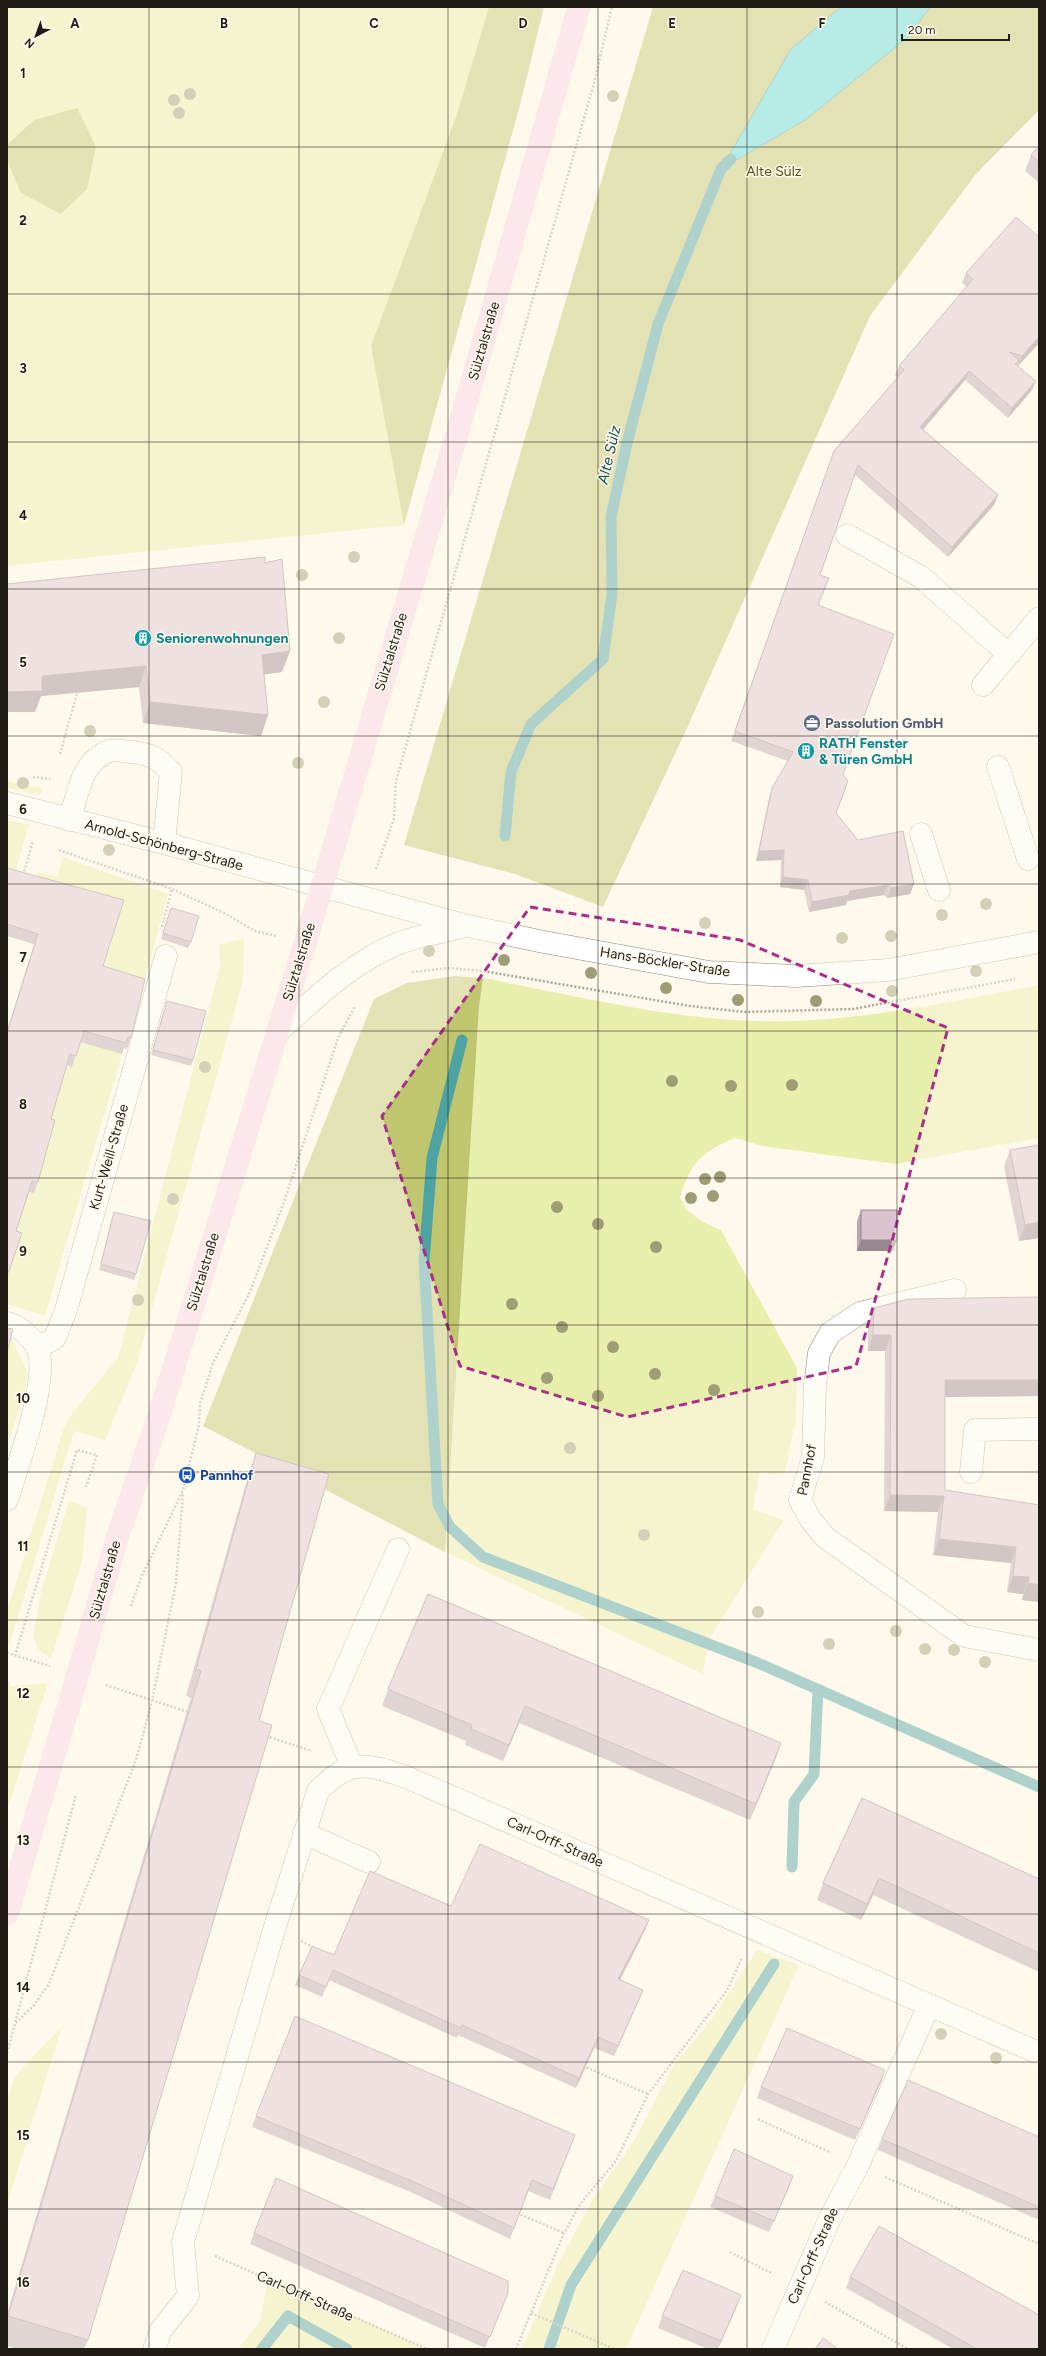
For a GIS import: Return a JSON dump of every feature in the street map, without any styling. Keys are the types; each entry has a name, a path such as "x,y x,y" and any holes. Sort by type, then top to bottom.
{"main road":[{"name":"Sülztalstraße","path":"7,1914 119,1532 158,1419 278,1032 320,886 457,434 580,7"}],"street":[{"path":"847,535 921,577 1008,654"},
{"path":"983,685 1039,618"},
{"path":"70,820 82,777 95,760 110,750 136,752 160,759 171,772 164,843"},
{"path":"998,767 1028,859"},
{"name":"Arnold-Schönberg-Straße","path":"7,803 164,843 320,886"},
{"path":"921,834 939,890"},
{"name":"Hans-Böckler-Straße","path":"320,886 365,900 468,926 544,942 709,972 796,976 888,970 1039,942"},
{"path":"278,1032 335,981 358,964 402,942 468,926"},
{"name":"Kurt-Weill-Straße","path":"39,1356 55,1338 66,1310 166,956"},
{"name":"Pannhof","path":"955,1290 860,1314 830,1333 819,1353 815,1386 813,1457 800,1500 810,1519 826,1538 964,1636 1039,1650"},
{"path":"7,1323 28,1335 39,1356 38,1396 7,1500"},
{"path":"971,1472 975,1430 1039,1429"},
{"path":"352,1767 328,1709 398,1549"},
{"name":"Carl-Orff-Straße","path":"154,2349 161,2330 188,2296 183,2242 274,1930 318,1791 333,1776 352,1767 378,1768 406,1778 1039,2053"},
{"path":"304,1833 369,1862"},
{"name":"Carl-Orff-Straße","path":"772,2349 830,2218 858,2166 929,2005"}],"path":[{"path":"365,900 394,819 396,781 594,83 612,7"},
{"path":"58,758 76,693"},
{"path":"23,876 43,812"},
{"path":"33,840 40,843"},
{"path":"55,848 172,889 226,914 255,931"},
{"path":"171,894 172,889"},
{"path":"16,2023 34,2004 49,1984 136,1760 152,1701 176,1583 183,1490 199,1425 200,1404 213,1363 250,1292 284,1202 338,1038 356,1005"},
{"path":"15,1656 77,1450 97,1455 86,1486"},
{"path":"130,1607 141,1578 183,1490"},
{"path":"7,1653 47,1666"},
{"path":"116,1688 190,1713"},
{"path":"265,1736 296,1745 352,1767"},
{"path":"7,2053 77,1789"},
{"path":"516,2349 564,2233 580,2204 616,2161 648,2094 728,1989 755,1929"},
{"path":"274,1930 318,1949"},
{"path":"576,2063 648,2094"},
{"path":"758,2119 858,2166 1039,2244"},
{"path":"513,2211 564,2233"},
{"name":"Carl-Orff-Straße","path":"183,2242 427,2349"},
{"path":"531,2313 614,2349"}],"highlighted area":[{"path":"530,907 740,940 948,1028 891,1245 856,1366 627,1417 460,1366 382,1116"}],"green space":[{"path":"7,7 489,7 457,114 371,346 404,525 7,566"},
{"path":"489,7 544,7 520,105 404,525 371,346 457,114"},
{"name":"Alte Sülz","path":"653,7 841,7 791,49 722,169 805,120 907,38 930,7 1039,7 1039,110 976,174 870,316 688,726 603,907 515,874 404,845"},
{"path":"77,108 96,147 87,189 61,214 21,193 7,160 7,145 34,120"},
{"path":"7,781 42,788 40,795 7,788"},
{"path":"7,820 29,824 13,881 7,880"},
{"path":"63,857 168,894 142,990 113,1051 122,1054 45,1316 7,1304 7,1260 31,1179 37,1178 34,886 37,872 57,877"},
{"path":"244,939 243,981 137,1363 105,1440 74,1431 9,1646 7,1645 7,1611 64,1427 76,1408 118,1358 220,966 219,944"},
{"path":"455,976 483,978 479,1007 445,1552 203,1426 374,999 407,983"},
{"path":"483,978 638,1008 716,1019 755,1021 794,1021 855,1016 917,1008 1039,985 1039,1138 896,1164 762,1146 735,1138 714,1148 699,1159 684,1184 680,1197 683,1203 697,1218 721,1230 797,1368 796,1420 784,1475 760,1472 753,1509 784,1520 709,1639 703,1674 445,1552 479,1007"},
{"path":"7,1336 12,1338 27,1372 26,1387 10,1438 7,1437"},
{"path":"69,1500 87,1508 82,1561 51,1659 38,1649 33,1636 41,1592"},
{"path":"7,1677 10,1686 48,1683 7,1811"},
{"path":"757,1950 799,1965 626,2349 522,2349 558,2264 593,2199 634,2141 673,2066 711,2020"},
{"path":"62,2026 7,2205 7,2101 15,2076"},
{"path":"271,2276 425,2349 238,2349 260,2321 266,2289"}],"water":[{"path":"841,7 930,7 907,38 805,120 721,169 791,49"}],"building":[{"path":"1039,146 1039,162 1031,155"},
{"path":"1016,217 1039,237 1039,337 1022,356 1009,352 1019,360 1015,364 1036,381 1012,408 969,371 920,427 998,495 952,547 858,465 820,575 829,578 818,605 894,634 843,774 848,781 836,813 858,840 903,831 914,884 891,888 888,885 850,891 849,895 812,902 808,880 783,877 784,850 759,851 772,788 793,752 735,731 834,451 904,370 899,366 973,279 966,273"},
{"name":"Seniorenwohnungen","path":"265,557 265,563 282,559 290,651 262,655 268,715 150,702 146,666 42,676 42,691 7,692 7,584"},
{"path":"7,868 124,900 103,966 145,979 131,1038 128,1037 126,1043 84,1031 76,1056 70,1054 51,1119 55,1120 38,1182 32,1181 16,1231 22,1233 9,1271 7,1271 7,1033 38,934 7,924"},
{"path":"171,908 199,916 191,942 163,933"},
{"path":"167,1001 206,1011 193,1060 153,1050"},
{"path":"1039,1145 1039,1222 1025,1225 1010,1150"},
{"path":"861,1210 897,1210 897,1240 861,1240"},
{"path":"114,1212 151,1221 136,1274 101,1264"},
{"path":"1039,1297 1039,1380 945,1380 945,1490 1039,1505 1039,1585 1028,1583 1029,1577 1013,1576 1016,1547 939,1539 944,1496 890,1495 891,1335 873,1335 874,1308 908,1299"},
{"path":"7,1328 13,1329 7,1352"},
{"path":"256,1453 329,1474 259,1721 272,1725 88,2340 8,2316 201,1671 196,1669"},
{"path":"428,1594 781,1743 756,1804 525,1706 509,1745 471,1729 472,1725 388,1689"},
{"path":"862,1798 1039,1879 1039,1953 879,1878 867,1904 823,1883"},
{"path":"480,1844 649,1920 618,1979 643,1990 618,2046 598,2037 579,2078 462,2025 461,2028 333,1970 326,1987 299,1975 312,1946 334,1955 370,1871 451,1906"},
{"path":"295,2016 575,2135 553,2189 532,2180 514,2228 419,2184 256,2116"},
{"path":"787,2028 885,2070 860,2129 761,2087"},
{"path":"908,2080 1039,2137 1039,2207 882,2139"},
{"path":"734,2149 793,2176 774,2221 715,2196"},
{"path":"276,2178 508,2281 508,2293 490,2337 254,2233"},
{"path":"879,2226 1039,2315 1039,2349 977,2349 850,2277"},
{"path":"683,2270 741,2295 721,2341 662,2316"},
{"path":"823,2338 838,2349 815,2349"}],"waterway":[{"name":"Alte Sülz","path":"505,836 511,772 531,724 603,659 612,594 611,517 627,443 658,324 721,169 731,159"},
{"path":"462,1040 432,1158 424,1261 438,1504 450,1527 483,1557 758,1663 1039,1787"},
{"path":"792,1867 794,1802 814,1774 818,1689"},
{"path":"549,2349 571,2285 774,1964"},
{"path":"262,2349 288,2316 347,2349"}],"place":[{"name":"Seniorenwohnungen","path":"143,638"},
{"name":"Passolution GmbH","path":"812,723"},
{"name":"RATH Fenster & Türen GmbH","path":"806,751"},
{"name":"Pannhof","path":"187,1475"}]}
